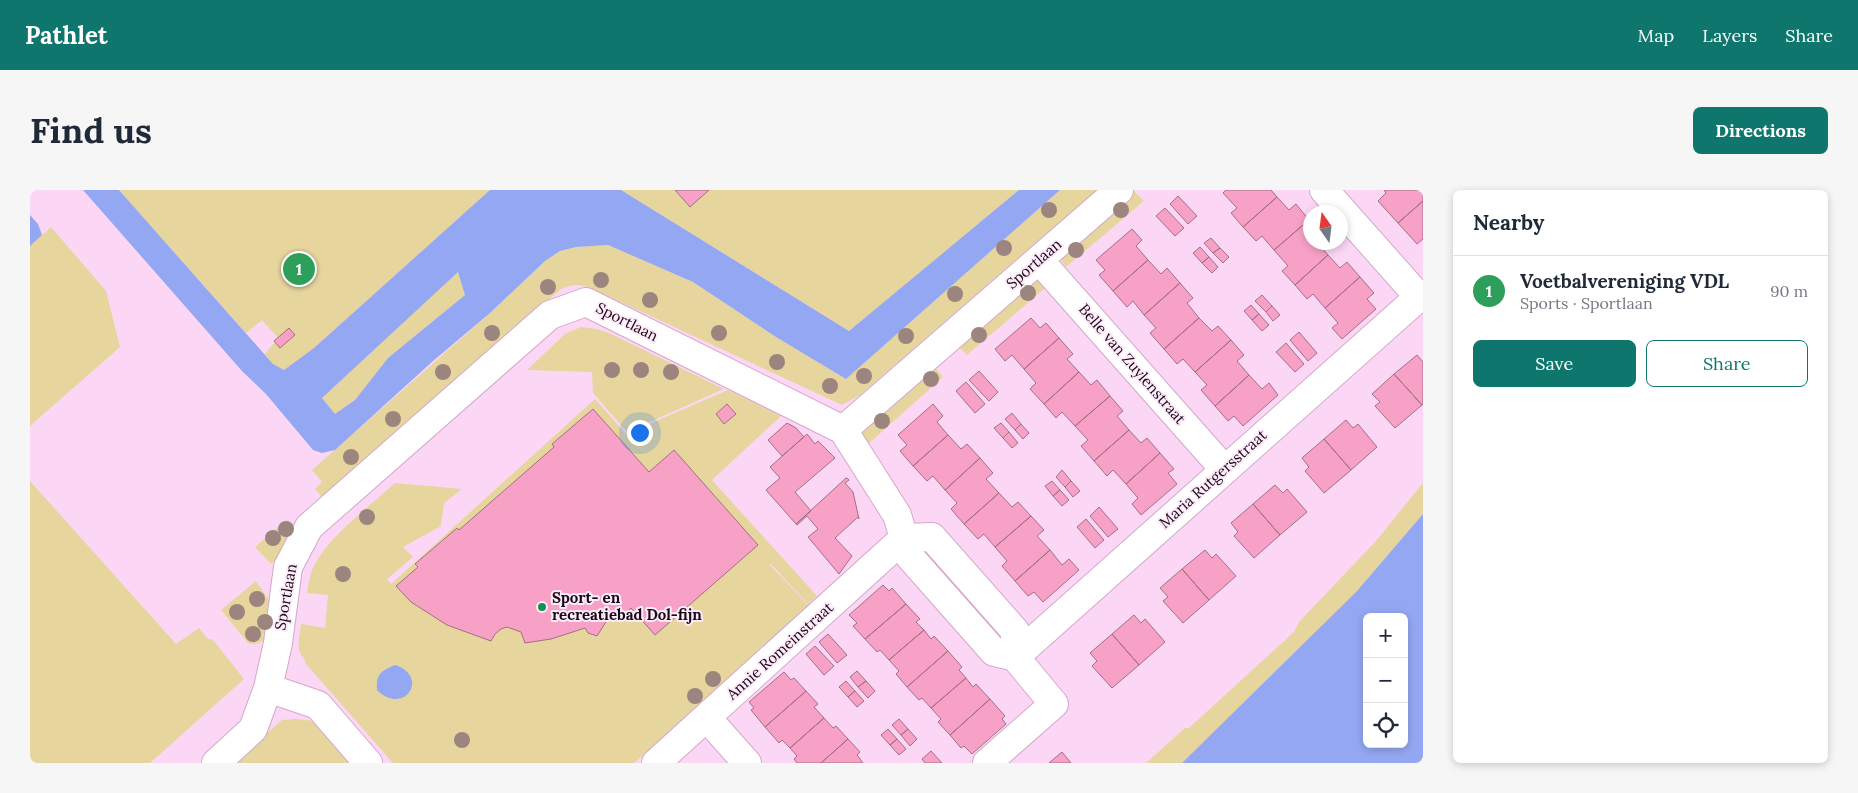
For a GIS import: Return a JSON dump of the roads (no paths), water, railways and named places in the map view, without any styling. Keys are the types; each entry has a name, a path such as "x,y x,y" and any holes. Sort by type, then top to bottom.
{"street":[{"name":"Sportlaan","path":"216,763 254,730 268,688 278,643 288,567 309,527 550,315 586,302 843,430 1119,190"},
{"name":"Maria Rutgersstraat","path":"1014,657 1418,297 1324,190"},
{"name":"Belle van Zuylenstraat","path":"1039,260 1224,469"},
{"path":"843,430 897,515 910,558 994,652 1014,657 1054,704 987,763"},
{"name":"Annie Romeinstraat","path":"656,763 904,538"},
{"path":"268,688 318,704 368,763"},
{"path":"706,718 747,763"}],"water":[{"path":"83,190 119,190 273,364 284,370 314,348 490,190 621,190 849,331 1019,190 1060,190 846,379 776,337 693,282 608,245 576,247 560,251 545,261 490,313 433,361 335,450 322,453 313,450 266,394 242,371","holes":["458,272 465,295 388,358 355,400 335,414 322,398"]},
{"path":"30,215 38,224 42,235 30,246"},
{"path":"1423,514 1423,763 1182,763 1357,591"},
{"path":"395,665 405,670 411,677 412,685 410,692 404,697 397,699 387,697 377,690 377,680 380,674"}],"place":[{"name":"Voetbalvereniging VDL","path":"299,269"},
{"name":"Sport- en recreatiebad Dol-fijn","path":"542,607"}]}
